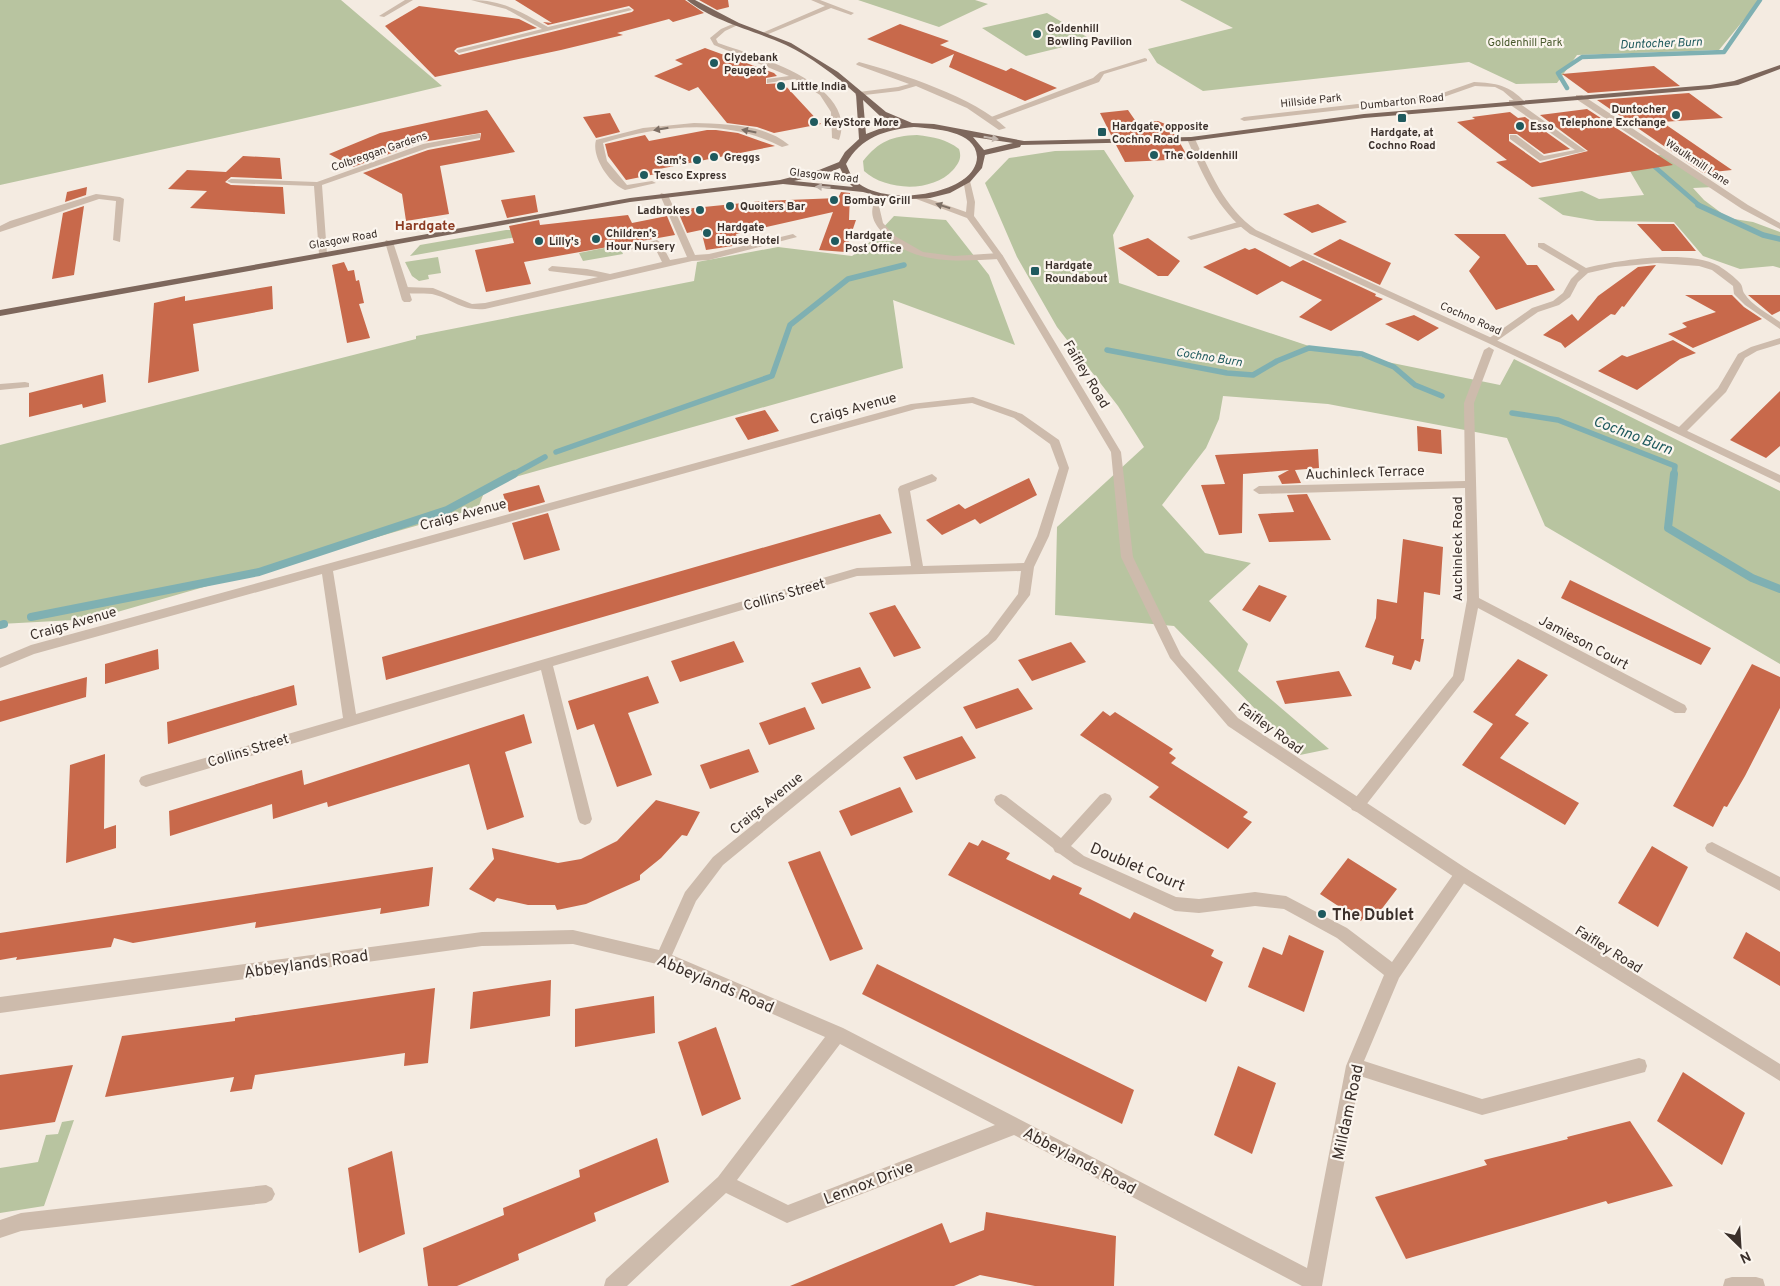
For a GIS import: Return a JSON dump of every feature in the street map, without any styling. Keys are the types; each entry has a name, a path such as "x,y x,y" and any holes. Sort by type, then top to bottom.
{"main road":[{"path":"690,0 737,24 789,44 810,56 840,76 884,114 914,125 1024,143"},
{"name":"Dumbarton Road","path":"1024,143 1191,139 1364,116 1512,102 1710,88 1745,80 1780,68"},
{"path":"859,94 862,138"},
{"path":"914,125 886,129 862,138 852,148 842,164 846,175 866,191 892,197 915,197 943,192 966,182 978,169 981,153 976,143 959,132"},
{"path":"981,153 1024,143"},
{"name":"Glasgow Road","path":"0,313 630,200 780,182 822,172 842,164"},
{"name":"Glasgow Road","path":"780,182 866,191"}],"street":[{"path":"382,16 410,0"},
{"path":"474,0 508,7 548,30"},
{"path":"814,0 851,13"},
{"path":"764,34 831,6"},
{"path":"459,51 629,10"},
{"path":"737,24 723,30 712,39 716,44 795,77 821,94 831,104 838,124 836,138"},
{"path":"990,119 1096,80 1102,73 1145,60"},
{"path":"859,64 952,99 990,119 1002,128"},
{"path":"770,81 795,77"},
{"name":"Hillside Park","path":"1244,119 1438,97 1452,93 1463,86 1479,83 1506,89 1521,102"},
{"path":"859,94 885,92 915,84"},
{"name":"Waulkmill Lane","path":"1579,97 1745,207 1780,226"},
{"path":"1512,102 1582,151 1544,159 1513,137"},
{"path":"630,200 625,188 608,168 598,150 599,142 613,137 691,123 709,124 771,136 785,145"},
{"name":"Colbreggan Gardens","path":"231,181 318,184 426,146 477,136"},
{"name":"Cochno Road","path":"1191,139 1222,202 1240,224 1273,242 1490,346 1682,431 1780,480"},
{"path":"915,197 970,216 971,202 966,182"},
{"path":"625,188 652,183"},
{"name":"Colbreggan Gardens","path":"318,184 323,254"},
{"path":"664,195 692,258"},
{"path":"0,229 99,196 120,199 117,240"},
{"path":"876,208 879,224 892,238 921,254 954,259 999,256"},
{"name":"Faifley Road","path":"970,216 999,256 1116,452 1127,557 1176,658 1233,722 1462,874 1780,1073"},
{"path":"1191,237 1240,224"},
{"path":"405,290 433,292 471,307 612,278 667,263 709,257 793,238"},
{"path":"389,242 407,300"},
{"path":"630,248 657,243 667,263"},
{"path":"1541,244 1585,271"},
{"path":"1490,346 1528,314 1556,303 1567,295 1574,280 1585,271 1615,264 1657,260 1700,262 1727,275 1736,285 1738,294 1780,326"},
{"path":"552,269 587,272 612,278"},
{"path":"1682,431 1722,390 1741,356 1754,349 1780,341"},
{"name":"Auchinleck Road","path":"1357,806 1459,677 1473,600 1469,403 1490,346"},
{"path":"0,387 25,385"},
{"name":"Craigs Avenue","path":"0,664 31,650 915,406 973,400 1018,416 1055,442 1064,468 1043,536 1028,567 1024,595 992,637 718,861 690,897 663,958"},
{"path":"918,570 904,488 932,478"},
{"name":"Auchinleck Terrace","path":"1259,490 1472,484"},
{"path":"327,567 350,720"},
{"name":"Collins Street","path":"146,781 858,572 1028,567"},
{"name":"Jamieson Court","path":"1473,600 1680,709"},
{"path":"546,664 585,819"},
{"name":"Doublet Court","path":"1060,848 1105,799"},
{"name":"Doublet Court","path":"1001,800 1060,848 1079,860 1175,904 1199,906 1255,899 1286,902 1342,933 1393,973"},
{"path":"1712,848 1780,884"},
{"name":"Milldam Road","path":"1314,1284 1354,1066 1393,973 1462,874"},
{"name":"Abbeylands Road","path":"0,1005 482,939 573,937 663,958 836,1034 1314,1284"},
{"path":"613,1286 724,1183 836,1034"},
{"path":"1354,1066 1482,1108 1639,1066"},
{"name":"Lennox Drive","path":"724,1183 787,1214 1015,1126"},
{"path":"0,1229 22,1222 266,1194"},
{"path":"1732,1286 1756,1286"}],"green space":[{"path":"0,0 341,0 442,86 0,185"},
{"path":"858,0 975,0 988,4 939,27"},
{"name":"Goldenhill Park","path":"1180,0 1760,0 1719,50 1577,55 1557,83 1516,84 1469,62 1203,91 1157,63 1148,49 1233,28"},
{"name":"Goldenhill Bowling Pavilion","path":"1047,13 1092,40 1026,56 982,28"},
{"path":"917,135 940,139 959,149 960,158 953,170 933,183 909,187 884,183 864,171 863,161 881,144 893,138"},
{"path":"1104,150 1134,196 1113,235 1119,283 1309,346 1500,385 1514,359 1780,491 1780,664 1545,526 1507,438 1328,404 1223,396 1219,419 1206,448 1162,505 1205,553 1251,563 1209,601 1248,644 1238,671 1329,749 1300,755 1174,626 1055,615 1057,527 1144,447 1118,406 1057,327 1017,257 985,183 1009,158 1055,151"},
{"path":"1663,154 1714,187 1693,188 1704,200 1728,218 1753,222 1780,232 1780,268 1773,266 1740,269 1703,256 1674,222 1597,221 1563,215 1538,198 1582,191 1599,199 1644,195 1624,161"},
{"path":"894,216 946,220 989,275 1015,345 893,300 903,368 487,485 478,508 93,619 0,624 0,445 416,339 416,336 694,281 697,262 778,247 852,256 865,247"},
{"path":"560,228 410,256 420,245 506,230"},
{"path":"619,245 623,254 583,261 579,253"},
{"path":"438,257 441,273 428,275 429,279 419,281 412,276 405,262"},
{"path":"74,1120 44,1206 0,1213 0,1168 38,1162 46,1135 58,1134 62,1122"}],"building":[{"path":"515,0 685,0 704,13 673,22 669,19 617,33 623,35 561,50 435,77 385,26 419,6 519,19 537,28 457,48 454,51 459,55 634,10 629,6 548,25 543,22 552,23"},
{"path":"699,0 728,0 729,7 717,10"},
{"path":"900,24 949,41 940,45 1006,71 1011,68 1057,88 1025,101 949,67 954,54 932,64 867,39"},
{"path":"705,48 774,73 777,76 766,78 766,84 783,83 821,124 774,133 757,127 727,123 698,87 689,91 654,76 683,64 675,60"},
{"path":"1654,66 1680,86 1588,93 1562,74"},
{"path":"1689,93 1723,118 1662,122 1732,170 1703,173 1597,100"},
{"path":"1587,109 1673,165 1532,187 1496,162 1507,160 1457,122 1475,119 1472,117 1510,112 1518,118 1525,117 1570,149 1544,154 1517,134 1509,134 1509,141 1540,163 1588,151 1540,115"},
{"path":"487,110 515,152 440,166 449,214 406,221 402,194 363,173 428,150 480,140 481,133 422,142 353,167 329,154 380,133"},
{"path":"1128,110 1137,123 1158,121 1170,126 1175,136 1112,137 1100,113"},
{"path":"610,113 620,132 596,138 583,117"},
{"path":"716,130 738,133 775,146 654,170 656,174 626,180 608,156 605,144 645,135 649,141"},
{"name":"The Goldenhill","path":"1180,143 1189,159 1125,162 1116,145"},
{"path":"243,156 280,158 282,179 231,177 225,182 231,185 283,187 285,214 190,208 207,191 168,189 187,170 226,172"},
{"path":"87,187 86,195 65,202 67,192"},
{"path":"841,192 850,193 849,220 856,220 845,252 819,250 833,212 736,234 739,245 706,250 701,230 687,233 679,214 685,213 684,209 763,201 838,198"},
{"path":"535,195 538,212 507,218 501,200"},
{"path":"1318,204 1347,222 1312,233 1283,214"},
{"path":"84,206 74,275 52,279 63,213"},
{"path":"628,215 632,223 667,216 675,235 524,262 531,284 486,292 475,250 514,243 509,226 539,220 540,225"},
{"path":"1637,224 1674,224 1696,251 1662,251"},
{"path":"1454,234 1505,234 1527,265 1537,265 1555,290 1496,310 1469,271 1480,257"},
{"path":"1148,238 1180,261 1168,276 1158,276 1118,248"},
{"path":"1340,239 1391,263 1380,285 1313,254"},
{"path":"1245,248 1249,250 1255,248 1290,267 1303,260 1383,299 1331,331 1299,317 1322,300 1282,281 1257,295 1203,267"},
{"path":"344,262 348,271 354,270 356,281 359,280 364,303 359,304 370,338 347,343 332,265"},
{"path":"1656,265 1624,307 1622,306 1615,315 1611,314 1565,348 1561,343 1543,335 1572,314 1578,321 1598,296 1638,267"},
{"path":"272,286 273,309 193,324 199,371 148,383 154,303 185,296 185,301"},
{"path":"1685,295 1732,295 1744,307 1762,319 1693,348 1668,334 1687,327 1682,323 1716,312"},
{"path":"1748,295 1780,295 1780,311 1772,315"},
{"path":"1414,315 1439,328 1418,341 1385,324"},
{"path":"1673,340 1696,353 1680,359 1637,390 1598,371 1622,355 1627,357"},
{"path":"103,374 106,402 83,408 82,404 29,417 29,393"},
{"path":"1780,391 1780,446 1766,458 1730,440"},
{"path":"765,410 779,431 748,440 735,418"},
{"path":"1417,426 1441,430 1442,454 1418,451"},
{"path":"1318,449 1319,468 1295,470 1301,483 1282,484 1278,476 1289,470 1243,474 1242,533 1219,535 1201,485 1225,484 1215,455"},
{"path":"1029,478 1037,495 980,524 975,519 942,535 926,520 959,504 965,509"},
{"path":"539,485 545,502 509,512 503,494"},
{"path":"1307,494 1331,540 1269,542 1258,514 1294,512 1287,495"},
{"path":"548,513 560,550 524,560 512,523"},
{"path":"880,514 892,533 386,680 382,657"},
{"path":"1403,539 1443,547 1440,595 1424,592 1421,639 1424,639 1420,662 1415,660 1411,670 1392,664 1394,656 1365,647 1376,618 1377,599 1397,603"},
{"path":"1570,580 1711,648 1701,665 1561,598"},
{"path":"1259,585 1287,596 1270,622 1242,610"},
{"path":"895,605 921,648 894,657 869,613"},
{"path":"734,641 744,662 680,682 671,661"},
{"path":"1071,642 1086,662 1032,681 1018,660"},
{"path":"158,649 159,669 105,684 105,664"},
{"path":"1518,659 1548,675 1515,715 1529,723 1500,758 1579,803 1565,825 1462,765 1493,724 1473,712"},
{"path":"1752,664 1780,677 1780,708 1745,776 1727,807 1724,806 1713,827 1673,806"},
{"path":"860,667 871,688 822,704 811,683"},
{"path":"1339,671 1352,696 1285,704 1276,681"},
{"path":"648,676 659,703 628,713 652,775 617,787 594,724 577,730 568,701"},
{"path":"87,677 86,697 0,722 0,701"},
{"path":"294,685 297,705 168,744 167,722"},
{"path":"1018,688 1033,709 976,729 963,707"},
{"path":"805,707 815,729 769,745 759,723"},
{"path":"1103,711 1110,716 1115,712 1173,749 1169,753 1176,758 1171,763 1248,812 1243,817 1252,822 1228,849 1149,797 1159,787 1080,735"},
{"path":"524,714 532,743 505,752 524,817 487,830 469,764 328,807 327,802 273,819 272,804 170,836 169,811 302,770 304,785"},
{"path":"962,736 976,758 916,780 903,757"},
{"path":"749,749 759,772 710,789 700,765"},
{"path":"105,754 104,829 116,825 116,848 66,863 70,765"},
{"path":"900,787 913,812 851,836 839,811"},
{"path":"656,800 700,812 687,836 682,835 661,858 640,875 640,880 586,904 557,910 555,905 528,905 497,898 494,902 469,889 494,859 492,848 558,863 581,859 617,841"},
{"path":"982,840 1010,853 1006,859 1050,880 1053,875 1082,888 1079,894 1130,919 1134,912 1214,950 1211,956 1223,962 1206,1002 948,875 969,842 978,846"},
{"path":"1652,846 1688,867 1658,927 1618,903"},
{"path":"820,851 863,949 830,961 788,862"},
{"path":"1348,858 1397,889 1374,919 1366,914 1361,921 1320,894"},
{"path":"433,867 429,906 380,914 381,908 255,928 256,922 133,943 114,938 111,947 16,960 17,957 0,960 0,933"},
{"path":"1746,932 1780,952 1780,986 1733,958"},
{"path":"1289,935 1324,951 1304,1012 1248,987 1263,947 1282,955"},
{"path":"877,964 1134,1090 1122,1124 862,994"},
{"path":"551,980 550,1016 470,1029 473,992"},
{"path":"435,988 428,1063 404,1066 405,1053 255,1075 252,1089 230,1092 234,1077 105,1097 122,1036 235,1021 235,1018"},
{"path":"654,996 655,1033 575,1047 575,1009"},
{"path":"716,1027 741,1099 702,1116 678,1042"},
{"path":"73,1065 55,1122 0,1130 0,1075"},
{"path":"1238,1066 1276,1083 1252,1154 1214,1135"},
{"path":"1683,1072 1745,1113 1722,1165 1657,1121"},
{"path":"1630,1121 1673,1186 1608,1204 1606,1201 1406,1259 1375,1197 1487,1165 1484,1160"},
{"path":"657,1138 669,1182 594,1213 596,1221 518,1254 519,1260 457,1286 428,1286 423,1248 504,1215 503,1208 580,1177 579,1170"},
{"path":"392,1151 405,1234 359,1253 348,1168"},
{"path":"986,1212 1116,1236 1114,1286 1035,1286 980,1275 954,1286 790,1286 942,1223 950,1243 984,1230"}],"waterway":[{"name":"Duntocher Burn","path":"1567,88 1558,73 1582,57 1724,52 1760,0"},
{"path":"1648,161 1700,206"},
{"path":"1700,206 1763,235 1780,239"},
{"path":"556,452 772,376 790,325 848,279 904,265"},
{"name":"Cochno Burn","path":"1107,350 1227,373 1253,375 1277,361 1309,348 1362,354 1394,367 1415,385 1442,396"},
{"name":"Cochno Burn","path":"1512,413 1558,420 1675,466 1674,475"},
{"path":"512,475 545,457"},
{"path":"31,617 259,572 447,510 514,474"},
{"name":"Cochno Burn","path":"1674,474 1668,528 1752,578 1780,589"},
{"path":"0,625 4,624"}],"place":[{"name":"Goldenhill Bowling Pavilion","path":"1037,34"},
{"name":"Clydebank Peugeot","path":"714,63"},
{"name":"Little India","path":"781,86"},
{"name":"Duntocher Telephone Exchange","path":"1676,115"},
{"name":"Hardgate, at Cochno Road","path":"1402,118"},
{"name":"KeyStore More","path":"814,122"},
{"name":"Esso","path":"1520,126"},
{"name":"Hardgate, opposite Cochno Road","path":"1102,132"},
{"name":"The Goldenhill","path":"1154,155"},
{"name":"Greggs","path":"714,157"},
{"name":"Sam's","path":"697,160"},
{"name":"Tesco Express","path":"644,175"},
{"name":"Bombay Grill","path":"834,200"},
{"name":"Quoiters Bar","path":"730,206"},
{"name":"Ladbrokes","path":"700,210"},
{"name":"Hardgate House Hotel","path":"707,233"},
{"name":"Children’s Hour Nursery","path":"596,239"},
{"name":"Lilly's","path":"539,241"},
{"name":"Hardgate Post Office","path":"835,241"},
{"name":"Hardgate Roundabout","path":"1035,271"},
{"name":"The Dublet","path":"1322,914"}],"district":[{"name":"Hardgate","path":"425,225"}]}
